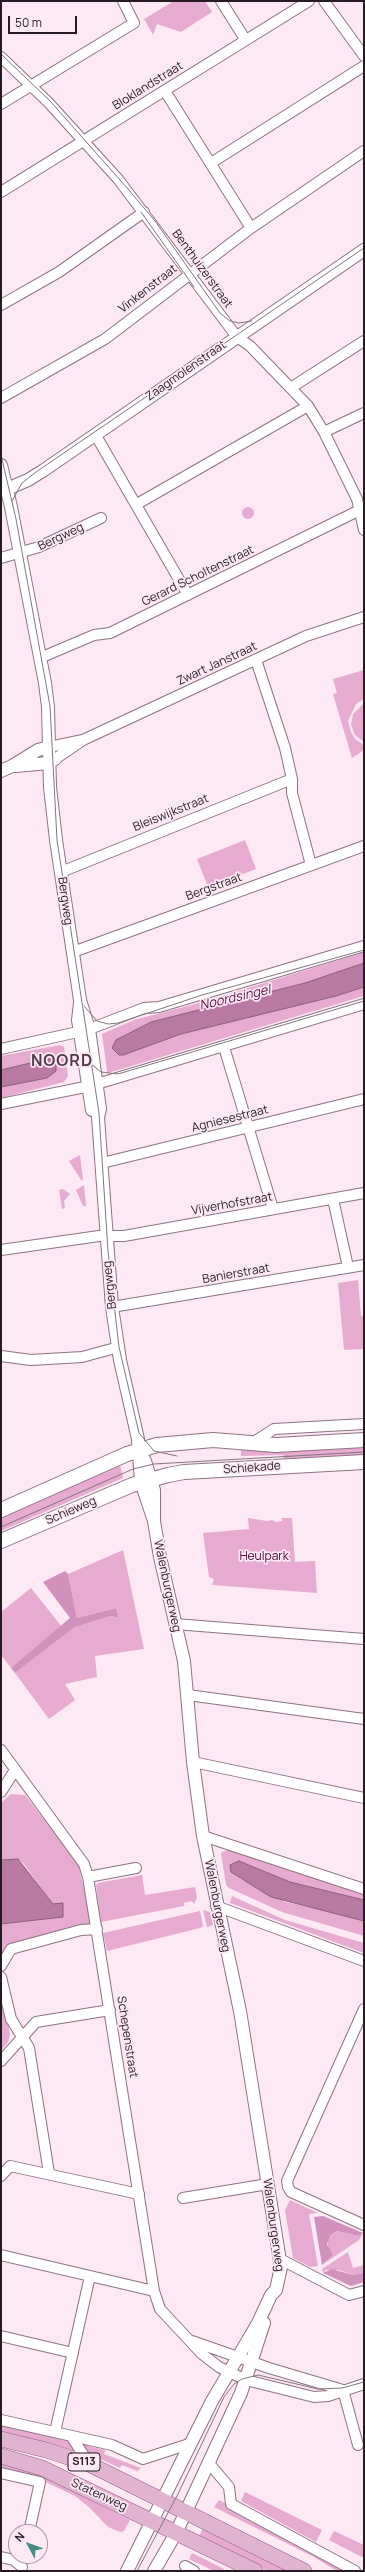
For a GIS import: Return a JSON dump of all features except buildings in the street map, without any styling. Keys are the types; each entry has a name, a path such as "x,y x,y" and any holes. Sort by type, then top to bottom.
{"main road":[{"name":"Schiekade","path":"139,1450 177,1442 213,1440 254,1442 276,1445 364,1440"},
{"path":"1,1510 139,1450"},
{"name":"Schiekade","path":"146,1481 184,1472 364,1462"},
{"name":"Schieweg","path":"1,1541 146,1481"},
{"name":"Statenweg","path":"1,2439 46,2450 89,2464 161,2500"},
{"name":"Statenweg","path":"1,2456 42,2468 151,2520"},
{"name":"S113","path":"161,2500 304,2571"},
{"name":"S113","path":"151,2520 255,2571"}],"street":[{"path":"1,104 33,86 134,23 123,1"},
{"path":"222,1 245,40"},
{"name":"Bloklandstraat","path":"1,192 309,1"},
{"path":"324,1 364,56"},
{"name":"Benthuizerstraat","path":"1,57 33,86 144,212 236,336 250,346 292,387 308,406 324,432 362,509 364,530"},
{"path":"211,163 364,66"},
{"path":"165,91 251,228"},
{"name":"Vinkenstraat","path":"1,398 105,339 251,228 364,151"},
{"path":"1,305 65,268 144,212"},
{"name":"Zaagmolenstraat","path":"7,489 28,480 236,336 364,250"},
{"path":"292,387 364,341"},
{"path":"137,504 308,406"},
{"path":"324,432 364,413"},
{"path":"95,434 137,504 188,595"},
{"name":"Bergweg","path":"1,465 21,554 48,707 53,801 61,872 84,1031 93,1085 100,1109 98,1118 102,1163 104,1236 112,1307 118,1348 146,1481"},
{"name":"Gerard Scholtenstraat","path":"40,658 94,635 110,633 362,509"},
{"name":"Bergweg","path":"21,554 58,540 101,518"},
{"path":"1,558 21,554"},
{"name":"Zwart Janstraat","path":"52,761 83,740 306,636 364,617"},
{"path":"256,660 285,748 292,779 292,793 311,865"},
{"name":"Zwart Janstraat","path":"51,746 83,740"},
{"path":"7,768 38,750 51,746"},
{"path":"7,768 52,761"},
{"name":"Bleiswijkstraat","path":"61,872 292,779"},
{"name":"Bergstraat","path":"72,952 364,846"},
{"path":"1,1049 84,1031 144,1008 159,1007 364,946"},
{"path":"1,1104 93,1085 364,1004"},
{"path":"224,1047 273,1209"},
{"name":"Agniesestraat","path":"102,1163 364,1099"},
{"name":"Vijverhofstraat","path":"1,1250 104,1236 124,1236 364,1193"},
{"path":"333,1199 348,1268"},
{"name":"Banierstraat","path":"112,1307 364,1265"},
{"path":"1,1356 31,1360 82,1357 118,1348"},
{"path":"254,1442 274,1429 364,1424"},
{"name":"Walenburgerweg","path":"146,1481 160,1558 184,1661 193,1762 203,1836 216,1906 240,2011 280,2259 280,2276 276,2290 276,2297 259,2334 246,2380 176,2533 154,2571"},
{"path":"175,1624 364,1639"},
{"path":"188,1695 364,1719"},
{"name":"Schepenstraat","path":"1,1750 84,1864 88,1877 154,2291 160,2309 192,2341 202,2354 228,2373 246,2380 314,2398 328,2396 364,2384"},
{"path":"193,1762 364,1798"},
{"path":"1,1792 15,1770"},
{"path":"203,1836 364,1889"},
{"path":"88,1877 136,1868"},
{"path":"216,1906 364,1961"},
{"path":"1,1966 11,1949 81,1930 97,1929"},
{"path":"1,1977 11,2019 21,2038 29,2048 49,2173"},
{"path":"364,2009 287,2181 288,2187 292,2192 364,2225"},
{"path":"1,2061 36,2022 110,2010"},
{"path":"1,2176 10,2166 49,2173 138,2194"},
{"path":"183,2198 268,2184"},
{"path":"1,2255 154,2291"},
{"path":"280,2259 349,2295 364,2291"},
{"path":"55,2432 90,2276"},
{"name":"Walenburgerweg","path":"127,2571 189,2444 237,2357 258,2323 271,2295 276,2290"},
{"path":"1,2336 73,2353"},
{"name":"Schepenstraat","path":"192,2341 252,2363 343,2390"},
{"path":"343,2390 358,2445"},
{"path":"1,2420 112,2445 143,2459 189,2444"},
{"name":"Statenweg","path":"72,2437 89,2464"},
{"path":"208,2462 229,2487 231,2504 355,2571"},
{"path":"1,2473 40,2482 31,2524"},
{"path":"1,2557 14,2560 21,2569"},
{"path":"185,2566 194,2571"}],"green space":[{"path":"174,1 205,1 212,12 181,32 157,24 153,35 144,19"},
{"path":"246,507 250,507 254,513 250,519 246,519 242,515 242,511"},
{"path":"364,670 364,699 356,704 348,721 351,732 355,739 364,745 364,750 352,758 333,694 337,693 333,679"},
{"path":"364,703 364,742 355,735 351,725 353,714"},
{"path":"245,840 256,869 208,887 197,859"},
{"path":"364,952 364,963 341,972 305,983 151,1022 116,1040 137,1049 181,1034 336,996 364,987 364,996 108,1073 107,1071 102,1034 134,1020 203,1002"},
{"path":"60,1045 64,1047 68,1076 64,1082 1,1098 1,1087 47,1078 11,1068 1,1070 1,1056"},
{"path":"80,1155 83,1180 81,1180 69,1161"},
{"path":"84,1185 86,1206 83,1206 76,1190"},
{"path":"63,1189 70,1194 64,1201 65,1208 62,1209 59,1190"},
{"path":"358,1280 361,1316 364,1316 364,1349 344,1350 338,1283"},
{"path":"364,1444 364,1456 284,1460 283,1455 241,1456 241,1446"},
{"path":"120,1464 123,1478 1,1531 1,1515"},
{"name":"Heulpark","path":"248,1518 267,1521 272,1520 276,1522 282,1521 282,1518 292,1518 295,1562 315,1561 317,1593 212,1585 214,1579 209,1577 203,1533 249,1529"},
{"path":"123,1550 144,1649 95,1656 97,1677 65,1684 75,1700 49,1719 15,1673 75,1627 111,1616 119,1618 116,1608 77,1618 68,1574"},
{"path":"31,1588 62,1627 11,1668 1,1655 1,1612"},
{"path":"11,1794 25,1795 78,1863 92,1925 7,1948 1,1955 1,1924 23,1921 53,1904 23,1863 18,1859 1,1860 1,1803"},
{"path":"229,1849 364,1895 364,1900 290,1882 239,1861 230,1868 241,1879 285,1902 336,1912 364,1921 364,1936 282,1912 229,1888 226,1885 221,1853"},
{"path":"142,1875 145,1895 195,1887 197,1898 194,1904 192,1901 184,1903 184,1906 101,1922 96,1885 98,1883"},
{"path":"232,1896 285,1920 364,1943 364,1953 230,1903"},
{"path":"203,1910 210,1912 213,1925 207,1927"},
{"path":"200,1911 203,1926 200,1928 107,1951 103,1933"},
{"path":"1,1990 10,2034 8,2042 1,2051"},
{"path":"290,2200 318,2213 309,2214 318,2266 310,2267 293,2258 285,2210"},
{"path":"337,2231 359,2236 363,2233 359,2240 322,2265 333,2255 328,2249 328,2238"},
{"path":"348,2252 353,2268 364,2265 364,2273 353,2275 339,2270 326,2270 323,2273 322,2269"},
{"path":"1,2424 62,2439 64,2436 68,2437 81,2456 1,2437"},
{"path":"81,2441 89,2442 88,2446 105,2450 104,2454 141,2468 137,2471 122,2465 120,2468 89,2454"},
{"path":"1,2458 58,2481 68,2489 130,2520 124,2531 120,2532 108,2527 90,2508 75,2496 27,2473 1,2468"},
{"path":"245,2492 322,2530 316,2542 241,2501"},
{"path":"219,2500 238,2510 237,2513 341,2570 337,2571 312,2556 214,2507"},
{"path":"203,2528 291,2571 268,2571 198,2539"},
{"path":"334,2531 364,2545 364,2558 329,2540"},
{"path":"192,2553 224,2569 223,2571 214,2571 189,2559"}],"shaded area":[{"path":"364,963 364,987 336,996 181,1034 123,1055 119,1055 112,1048 116,1040 151,1022 305,983"},
{"path":"47,1059 53,1059 56,1065 56,1071 47,1078 1,1087 1,1070"},
{"path":"65,1571 68,1574 77,1618 116,1608 119,1618 111,1616 75,1627 15,1673 11,1668 70,1618 43,1582"},
{"path":"18,1859 53,1904 63,1903 63,1917 1,1924 1,1860"},
{"path":"239,1861 290,1882 364,1900 364,1921 271,1897 231,1872 230,1865"},
{"path":"323,2216 363,2233 359,2236 337,2231 330,2236 327,2244 333,2255 322,2265 314,2217"},
{"path":"332,2269 353,2275 364,2273 364,2282 351,2286 323,2273"}],"tram line":[{"path":"1,54 50,101 128,189 155,221 220,313 230,321 239,323 252,321"},
{"path":"141,212 194,287"},
{"path":"12,501 22,483 36,472 364,248"},
{"path":"1,455 16,519 50,706 57,840 99,1113 108,1251 119,1347 139,1433 154,1451 177,1456"},
{"path":"84,1006 97,1021 108,1024 118,1023 202,995 364,950"},
{"path":"90,1063 101,1072 118,1074 364,1001"},
{"path":"1,1527 133,1469 154,1464 364,1452"},
{"path":"137,2571 178,2494 224,2397 234,2384 242,2379 258,2375 318,2389 342,2388 364,2382"}],"district":[{"name":"NOORD","path":"62,1062"}],"water label":[{"name":"Noordsingel","path":"235,998"}]}
